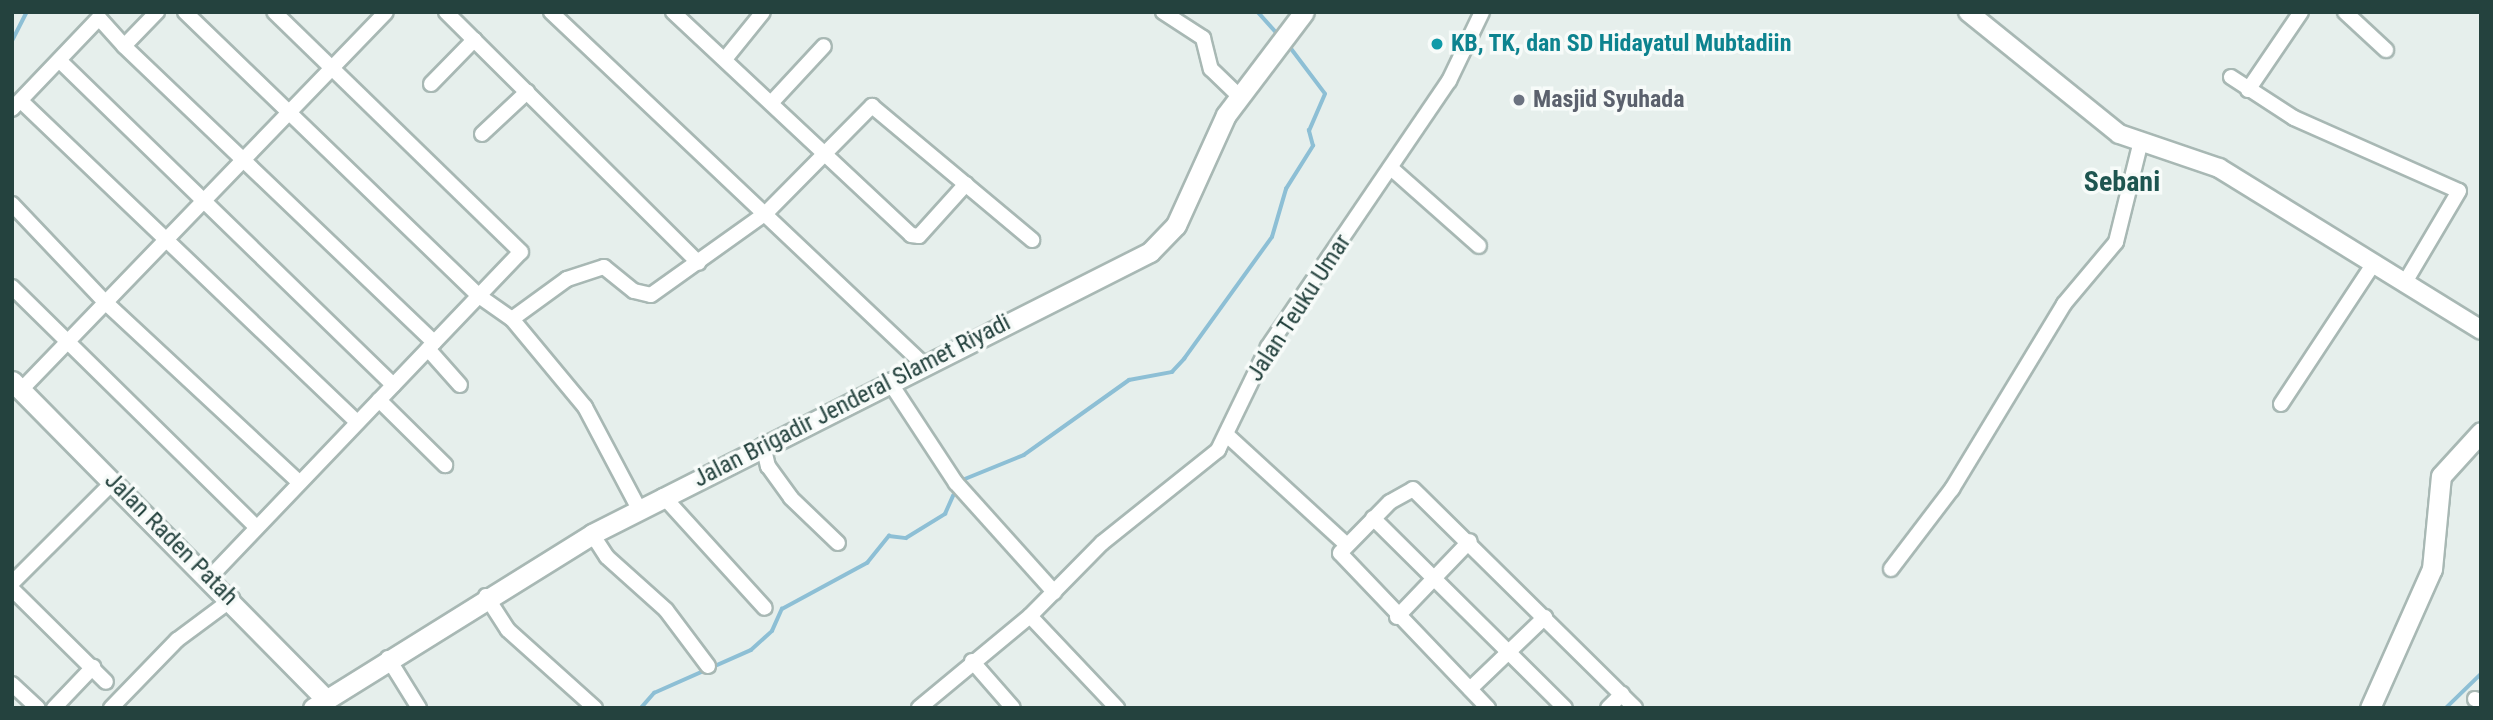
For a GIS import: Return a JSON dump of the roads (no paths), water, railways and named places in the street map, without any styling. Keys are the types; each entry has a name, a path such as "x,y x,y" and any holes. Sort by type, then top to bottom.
{"main road":[{"name":"Jalan Brigadir Jenderal Slamet Riyadi","path":"320,703 486,596 592,534 922,363 1116,272 1164,240 1240,97 1304,12"},
{"name":"Jalan Raden Patah","path":"17,385 211,576 320,703"},
{"path":"2370,708 2432,569 2441,476 2481,432"}],"street":[{"path":"124,46 157,12"},
{"path":"185,12 290,108 479,296 512,319 584,407 639,509"},
{"path":"211,576 298,481 520,256 520,247 329,68 274,12"},
{"path":"17,385 67,341 202,198 386,12"},
{"path":"446,12 699,263"},
{"path":"551,12 922,363"},
{"path":"725,59 763,12"},
{"name":"Jalan Teuku Umar","path":"919,708 972,661 1030,616 1102,542 1228,436 1268,347 1392,169 1449,81 1482,12"},
{"path":"1969,12 2140,145 2219,168 2372,266 2481,330"},
{"path":"2248,89 2301,12"},
{"path":"2346,12 2386,50"},
{"path":"678,14 915,236 966,184"},
{"path":"357,422 17,105 62,63 97,15 124,46 431,346 460,385"},
{"path":"1173,15 1203,38 1211,69 1240,97"},
{"path":"431,84 474,40"},
{"path":"772,102 824,46"},
{"path":"62,63 393,385"},
{"path":"2231,77 2294,118 2459,191 2403,284"},
{"path":"482,134 527,92"},
{"path":"512,319 567,279 598,268 610,269 644,296 699,263 766,213 872,106 1032,240"},
{"path":"1891,569 1952,489 2064,304 2116,242 2140,145"},
{"path":"1392,169 1479,246"},
{"path":"12,204 104,301 298,481"},
{"path":"2281,404 2372,266"},
{"path":"12,287 255,526"},
{"path":"889,381 956,483 1054,592"},
{"path":"379,400 445,465"},
{"path":"1228,436 1346,544"},
{"path":"763,445 768,466 790,498 838,543"},
{"path":"12,583 114,481"},
{"path":"1488,708 1346,566 1340,553 1373,518 1413,489 1470,541 1636,708"},
{"path":"663,496 765,608"},
{"path":"1373,518 1565,708"},
{"path":"592,534 607,557 666,610 708,666"},
{"path":"1397,617 1470,541"},
{"path":"12,589 106,682"},
{"path":"486,596 508,630 595,708"},
{"path":"111,708 177,640 232,600"},
{"path":"1030,616 1117,708"},
{"path":"1470,690 1545,617"},
{"path":"388,658 419,708"},
{"path":"972,661 1013,708"},
{"path":"54,708 93,667"},
{"path":"12,684 38,708"},
{"path":"1608,708 1622,694"}],"waterway":[{"path":"12,41 27,12"},
{"path":"1258,12 1278,34"},
{"path":"960,481 1024,455 1129,380 1172,372 1184,359 1272,237 1286,189 1313,146 1309,131 1325,94 1288,45"},
{"path":"641,708 654,693 751,650 772,631 782,609 867,563 889,536 906,538 945,514 953,496"},
{"path":"2446,708 2481,674"}],"place":[{"name":"KB, TK, dan SD Hidayatul Mubtadiin","path":"1437,44"},
{"name":"Masjid Syuhada","path":"1519,100"}],"district":[{"name":"Sebani","path":"2122,182"}]}
